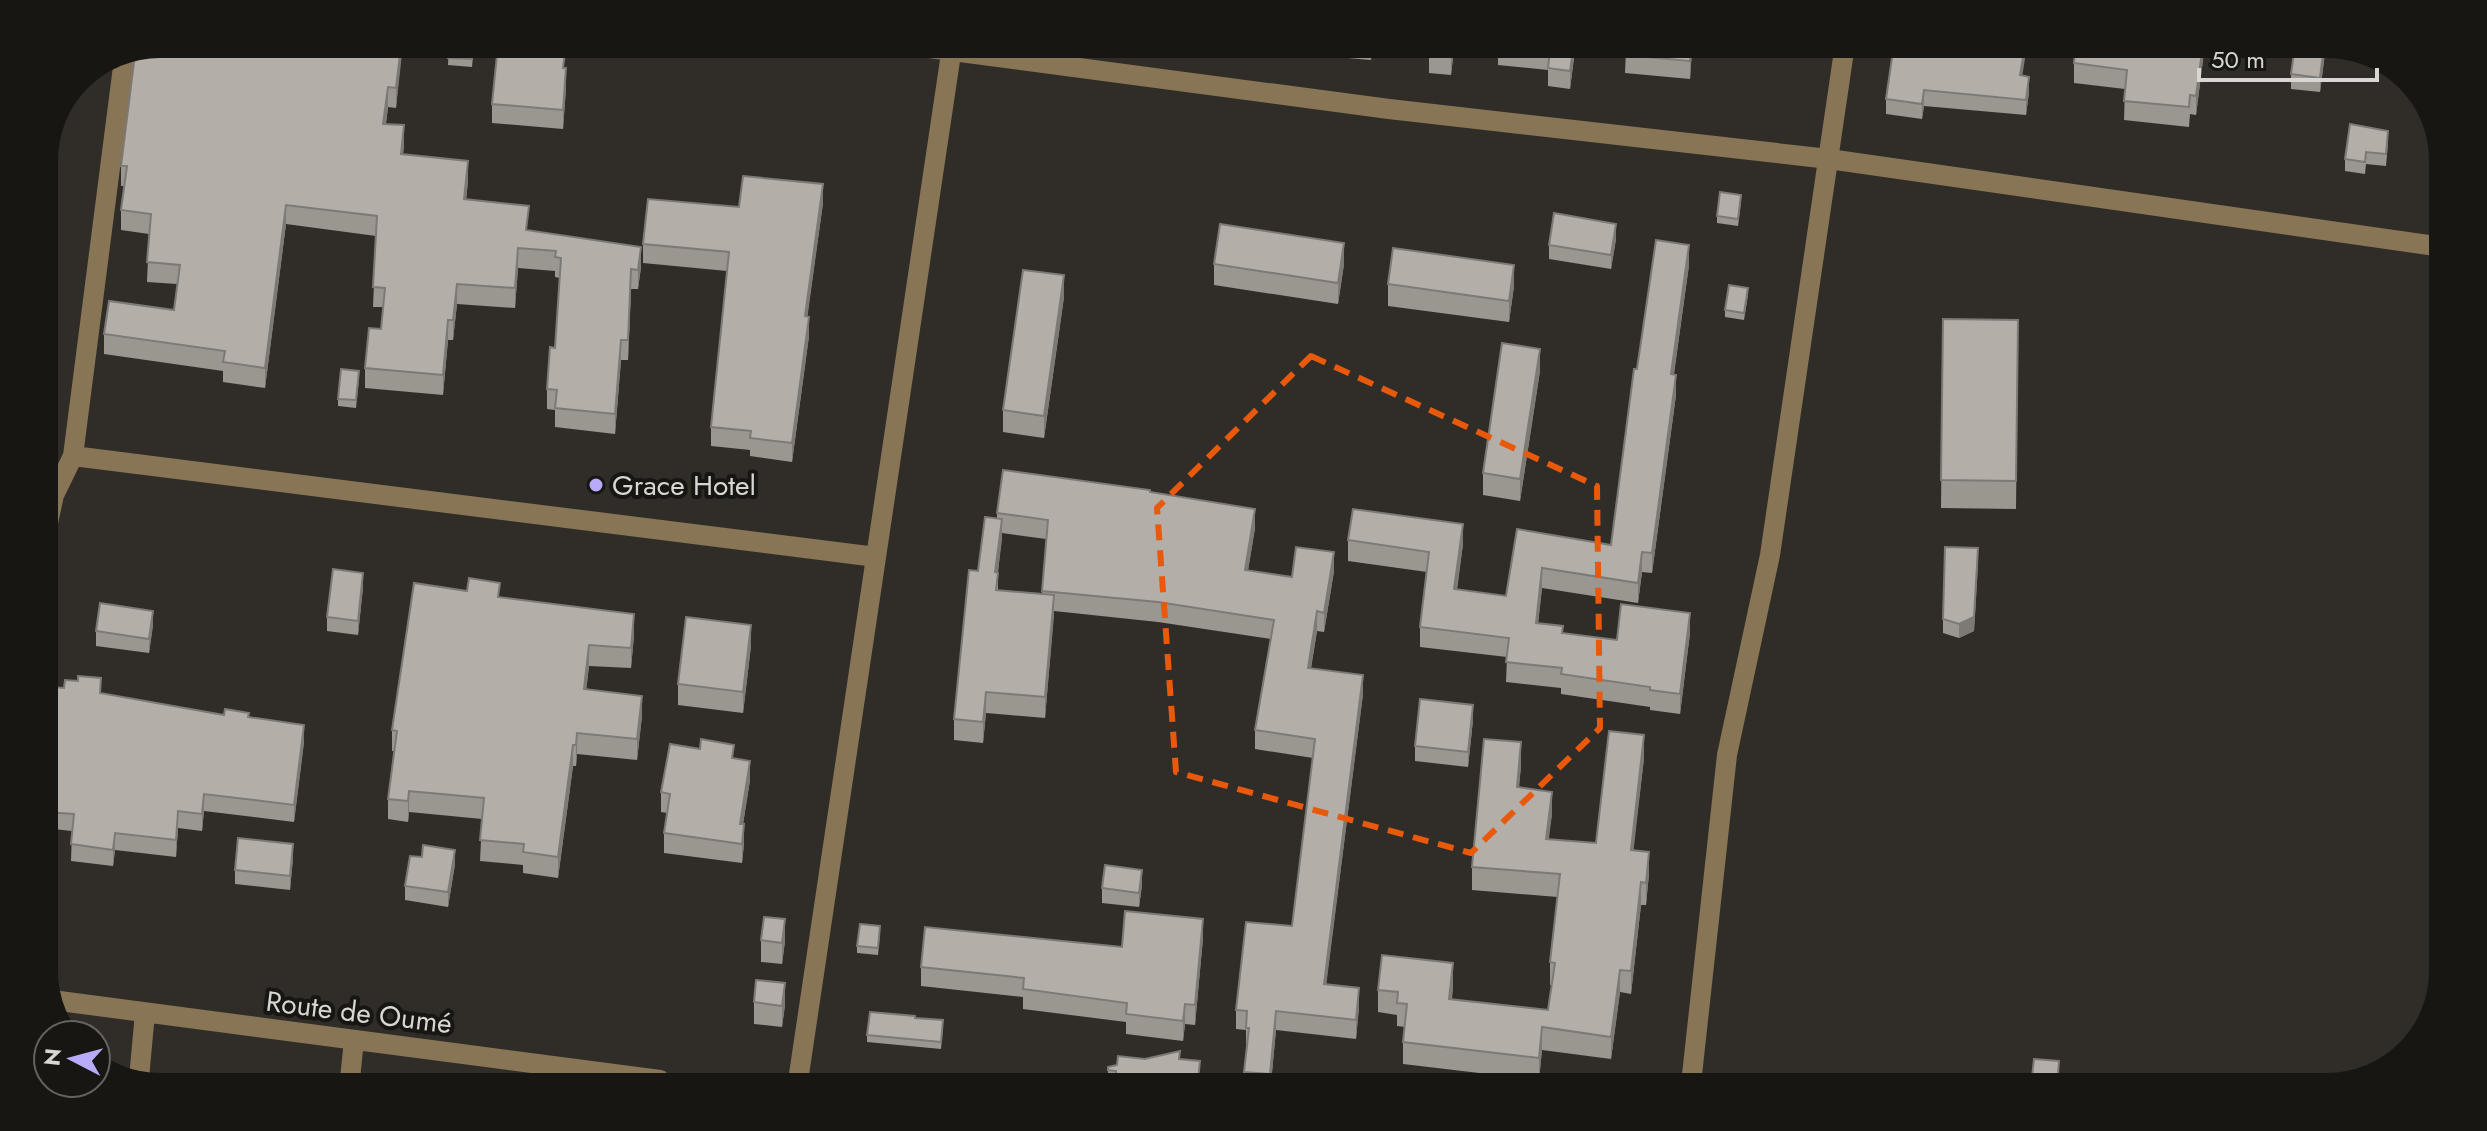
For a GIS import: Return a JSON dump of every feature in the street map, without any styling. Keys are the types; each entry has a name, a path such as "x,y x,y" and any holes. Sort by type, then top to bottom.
{"street":[{"path":"799,1073 951,58"},
{"path":"1018,58 1389,109 1829,159 2429,245"},
{"path":"1692,1073 1727,755 1770,555 1843,58"},
{"path":"58,487 73,456 123,65"},
{"path":"73,456 876,557"},
{"name":"Route de Oumé","path":"63,1002 606,1073"},
{"path":"140,1071 145,1013"},
{"path":"351,1073 354,1040"}],"highlighted area":[{"path":"1311,356 1597,486 1600,728 1471,853 1176,772 1157,508"}],"building":[{"path":"160,58 399,58 396,88 388,87 383,124 404,125 401,154 468,161 464,199 529,206 526,230 641,247 638,270 631,269 628,340 621,340 615,414 555,408 557,390 547,389 550,347 555,348 561,258 555,257 556,251 518,248 515,288 457,284 453,320 448,320 443,375 365,368 369,328 381,329 385,288 373,287 377,216 286,205 265,368 223,362 225,351 104,334 109,301 174,310 180,265 147,262 151,214 121,210 127,166 121,166 134,62"},
{"path":"497,58 564,58 563,110 492,104"},
{"path":"1549,58 1572,58 1570,71 1548,68"},
{"path":"1658,58 1690,58 1690,61"},
{"path":"1892,58 2023,58 2020,75 2029,77 2026,100 1924,90 1922,104 1886,99"},
{"path":"2074,58 2201,58 2196,96 2190,95 2189,107 2124,101 2127,70 2074,63"},
{"path":"2293,58 2322,58 2320,78 2291,74"},
{"path":"2350,124 2388,131 2386,154 2366,152 2365,162 2345,159"},
{"path":"743,176 823,184 792,443 750,438 751,431 711,427 729,252 643,244 648,199 739,207"},
{"path":"1720,192 1741,195 1738,219 1717,216"},
{"path":"1554,213 1616,224 1611,255 1549,245"},
{"path":"1220,224 1344,243 1338,283 1214,264"},
{"path":"1656,240 1689,245 1671,374 1676,375 1652,553 1642,552 1638,583 1542,568 1536,623 1563,626 1562,633 1617,640 1621,604 1690,613 1680,694 1561,674 1562,668 1506,662 1509,638 1420,627 1429,552 1348,540 1353,509 1463,524 1454,589 1506,596 1517,529 1611,545 1634,369 1637,369"},
{"path":"1393,248 1514,265 1509,301 1388,284"},
{"path":"1023,270 1064,275 1044,416 1003,410"},
{"path":"1729,285 1748,288 1744,313 1725,310"},
{"path":"1943,319 2018,320 2016,481 1941,480"},
{"path":"1502,343 1540,349 1520,479 1483,473"},
{"path":"341,369 359,371 356,400 338,399"},
{"path":"1003,470 1150,490 1255,509 1245,570 1292,577 1296,547 1334,552 1324,613 1317,611 1308,668 1363,675 1324,984 1359,988 1356,1020 1276,1011 1270,1073 1244,1072 1249,1028 1246,1028 1247,1011 1236,1010 1246,922 1292,926 1315,739 1255,730 1274,620 1158,602 1042,591 1048,520 997,513"},
{"path":"985,517 1002,519 995,572 998,573 996,590 1054,595 1045,697 986,692 983,722 954,719 969,570 978,571"},
{"path":"1945,547 1978,548 1974,617 1959,624 1943,619"},
{"path":"333,569 363,573 358,621 327,617"},
{"path":"469,578 500,583 498,597 634,614 631,648 589,645 584,689 642,696 637,739 577,733 558,857 523,852 524,844 480,840 484,798 409,791 408,801 388,799 397,731 392,730 414,583 467,591"},
{"path":"100,603 153,611 149,639 96,631"},
{"path":"686,617 751,625 743,692 678,684"},
{"path":"78,676 101,678 100,693 224,715 225,709 249,713 248,717 304,725 294,805 204,794 202,814 178,811 176,840 115,833 113,850 71,844 74,814 58,813 58,688 64,688 65,680 78,681"},
{"path":"1420,699 1473,705 1468,752 1415,746"},
{"path":"1609,731 1644,735 1631,850 1649,852 1646,883 1641,882 1631,971 1620,970 1611,1037 1542,1027 1539,1058 1403,1042 1407,1004 1397,1003 1398,992 1378,990 1382,955 1453,963 1449,999 1548,1010 1555,963 1550,962 1560,874 1472,867 1484,739 1521,742 1517,787 1552,792 1546,839 1596,843"},
{"path":"701,739 734,745 732,758 750,761 740,824 744,824 742,844 664,833 670,794 661,792 670,744 700,749"},
{"path":"238,838 293,844 290,876 235,870"},
{"path":"423,845 455,850 448,892 405,886 410,856 422,857"},
{"path":"1105,865 1142,870 1139,893 1102,888"},
{"path":"1125,911 1203,919 1195,1005 1185,1004 1183,1021 1126,1014 1127,1003 1023,989 1024,978 921,967 925,927 1122,947"},
{"path":"764,917 785,919 782,943 761,940"},
{"path":"860,924 880,926 878,948 857,946"},
{"path":"756,980 785,983 782,1006 754,1002"},
{"path":"870,1012 943,1020 941,1042 867,1035"},
{"path":"1180,1051 1179,1059 1200,1061 1199,1073 1116,1073 1108,1070 1108,1067 1117,1065 1118,1056 1145,1059"},
{"path":"2034,1059 2059,1061 2058,1073 2032,1073"}],"place":[{"name":"Grace Hotel","path":"596,485"}]}
